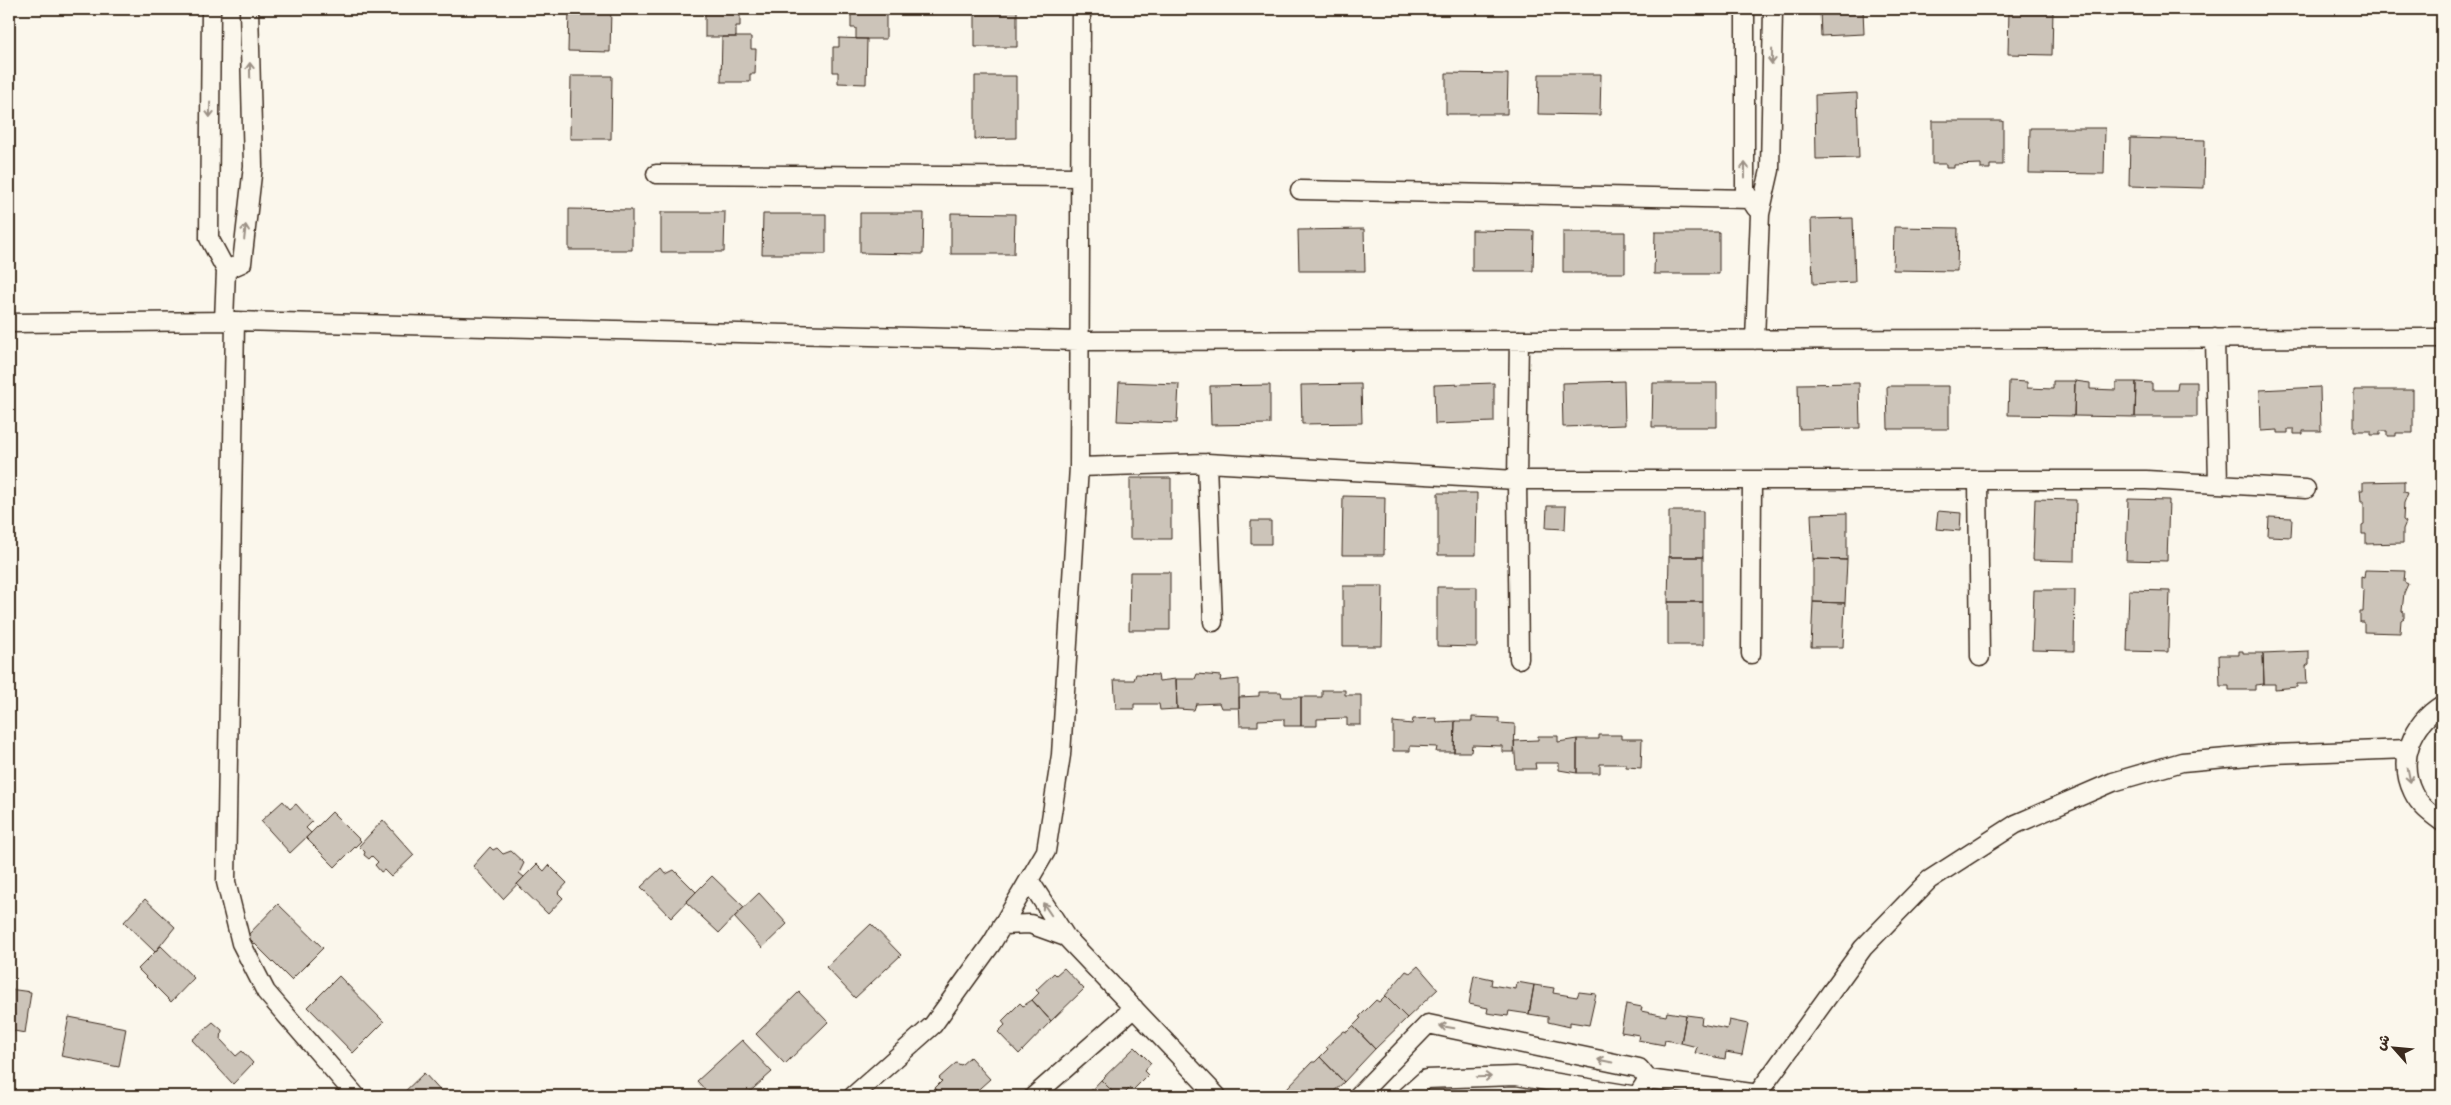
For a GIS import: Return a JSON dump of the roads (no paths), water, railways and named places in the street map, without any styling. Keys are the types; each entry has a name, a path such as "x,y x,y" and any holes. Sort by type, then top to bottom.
{"street":[{"path":"211,9 209,238 226,270 230,321 226,882 241,943 266,992 356,1096"},
{"path":"226,270 242,263 253,166 249,9"},
{"path":"853,1096 933,1025 1002,925 1046,851 1061,756 1078,467 1080,9"},
{"path":"1745,9 1745,191 1760,214"},
{"path":"1755,340 1760,214 1770,170 1773,9"},
{"path":"656,174 1080,177"},
{"path":"1300,190 1750,199"},
{"path":"9,323 230,321 1079,342 2442,338"},
{"path":"2215,338 2218,484"},
{"path":"1519,340 1517,480 1519,658"},
{"path":"1078,467 1207,463 1517,480 2146,480 2306,489"},
{"path":"1207,463 1213,622"},
{"path":"1750,654 1752,480"},
{"path":"1978,480 1980,657"},
{"path":"2442,705 2430,713 2416,729 2408,749 2407,771 2413,792 2425,809 2442,822"},
{"path":"1358,1096 1428,1024 1639,1068 1648,1080 1758,1095 1814,1014 1870,942 1929,880 2016,824 2112,782 2182,762 2271,754 2408,749"},
{"path":"1029,880 1066,937 1217,1096"},
{"path":"1002,925 1030,924 1066,937"},
{"path":"1034,1096 1134,1008"},
{"path":"1407,1096 1426,1079 1516,1076 1637,1096 1648,1080"}]}
